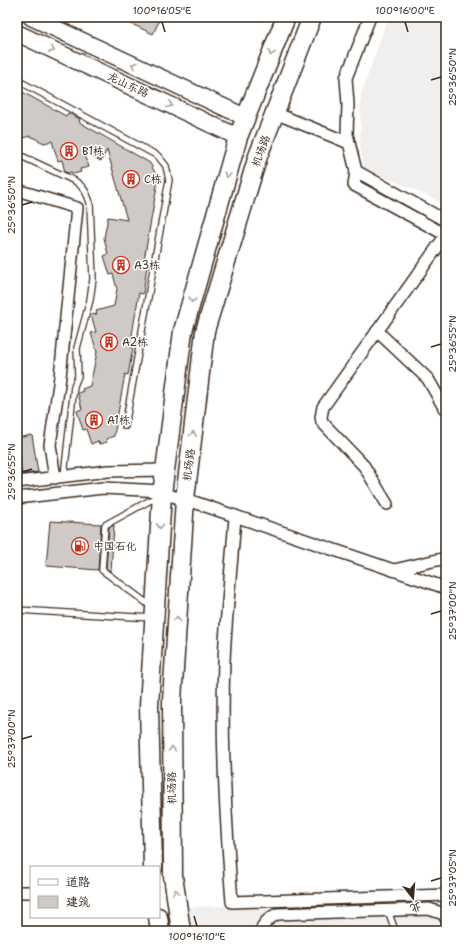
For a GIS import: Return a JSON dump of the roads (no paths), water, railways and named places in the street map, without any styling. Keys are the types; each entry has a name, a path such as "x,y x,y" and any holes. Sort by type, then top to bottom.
{"main road":[{"name":"龙山东路","path":"31,17 245,117"},
{"name":"机场路","path":"152,866 149,706 154,614 162,493 183,331 238,137 286,17"},
{"name":"机场路","path":"182,931 173,876 172,700 185,499 205,331 258,156 312,17"},
{"name":"龙山东路","path":"17,33 238,137"},
{"path":"198,118 207,99"},
{"path":"158,918 160,931"}],"street":[{"path":"370,17 346,78 347,134 356,171 354,185 446,235 323,407 321,416 322,422 364,466 387,504"},
{"path":"275,113 349,143"},
{"path":"356,171 446,221"},
{"path":"17,190 76,208 60,377 50,445 60,477"},
{"path":"377,331 428,379 446,410"},
{"path":"17,482 120,471 165,470"},
{"path":"17,498 103,488 162,493 185,499 446,588"},
{"path":"235,516 224,660 223,726 225,810 232,902 446,895"},
{"path":"393,570 446,558"},
{"path":"17,892 30,892"},
{"path":"261,931 265,922 277,914 429,909 444,914 446,919"}],"lane":[{"path":"17,80 158,156 166,166 169,180 125,426"},
{"path":"17,154 75,181 82,186 90,203 93,279 90,300 77,348 78,376 74,386 60,477"},
{"path":"154,614 102,570 105,525 162,493"},
{"path":"17,610 154,614"},
{"path":"388,910 395,931"}],"place":[{"name":"B1栋","path":"69,151"},
{"name":"C栋","path":"131,179"},
{"name":"A3栋","path":"121,265"},
{"name":"A2栋","path":"109,342"},
{"name":"A1栋","path":"94,420"},
{"name":"中国石化","path":"80,546"}]}
